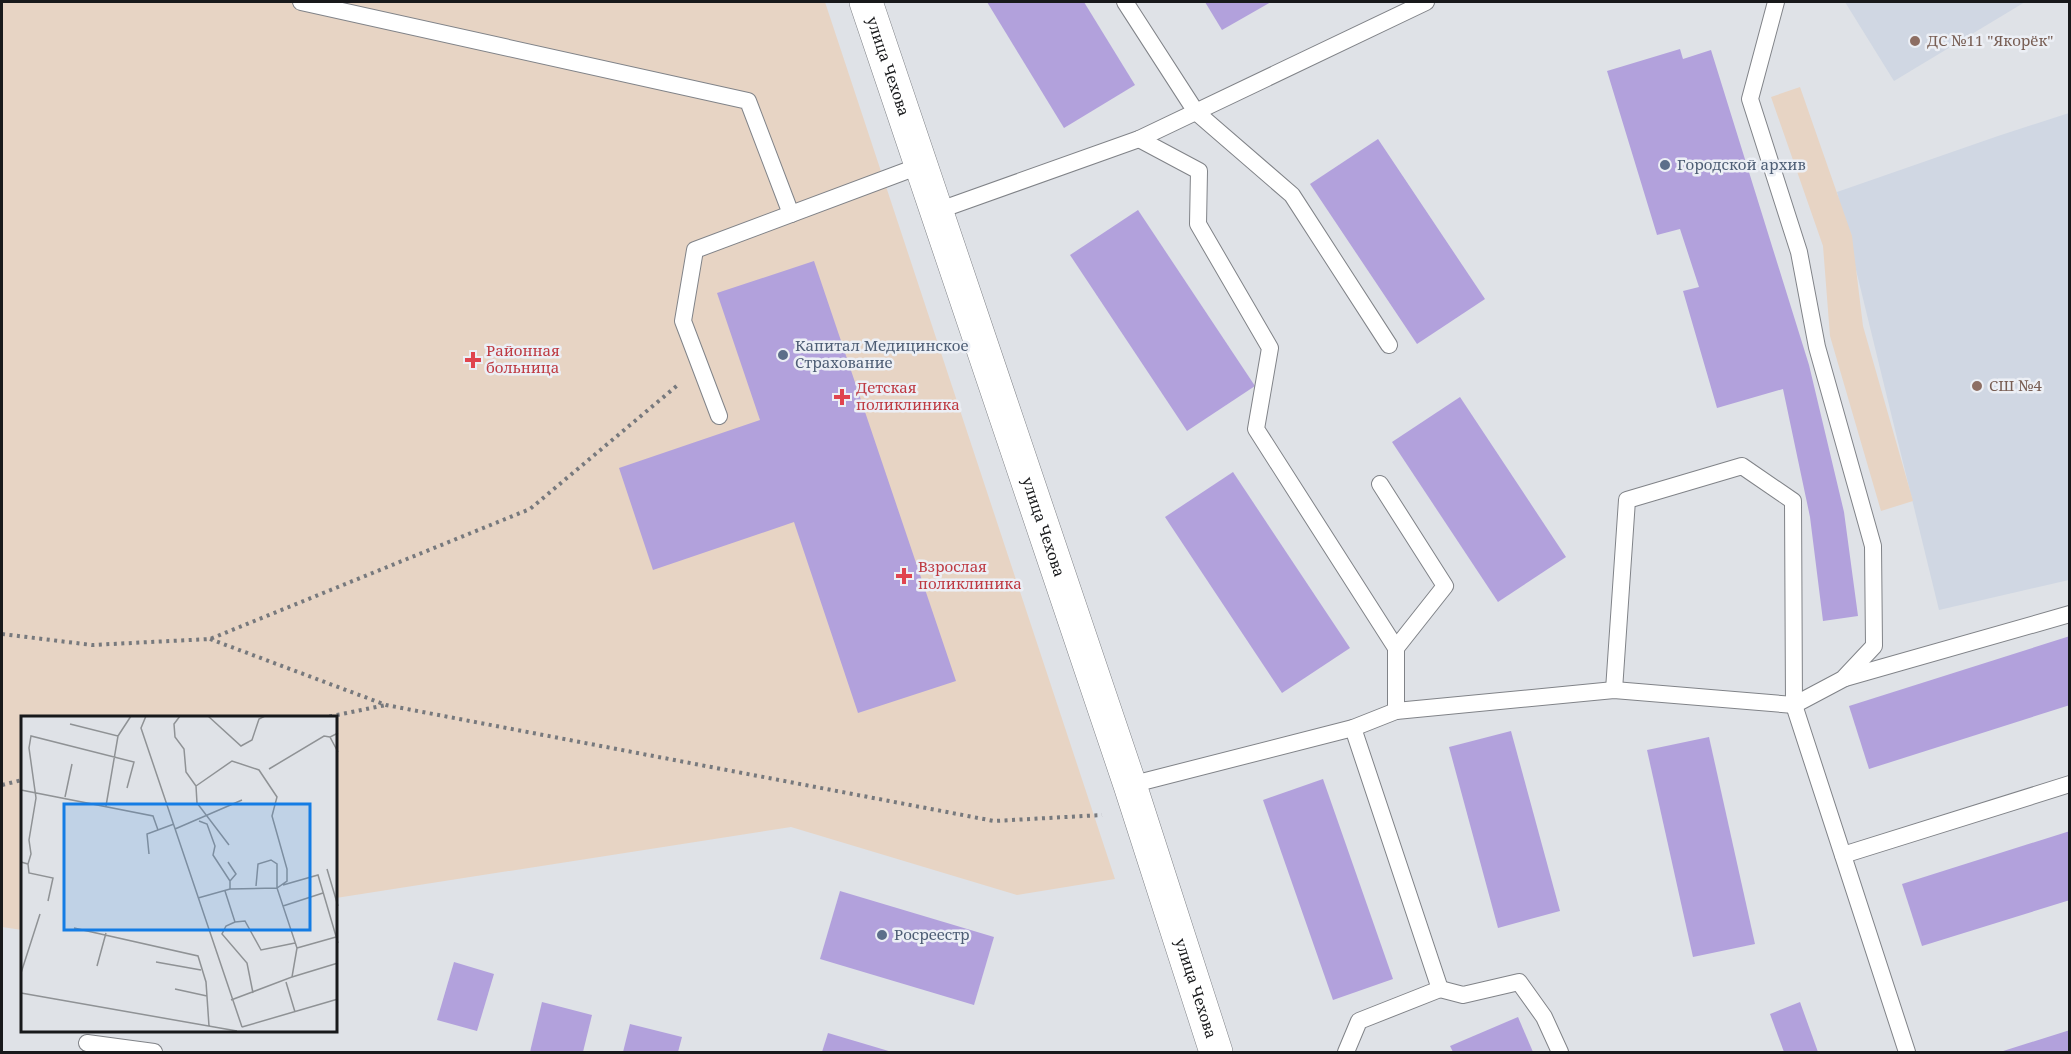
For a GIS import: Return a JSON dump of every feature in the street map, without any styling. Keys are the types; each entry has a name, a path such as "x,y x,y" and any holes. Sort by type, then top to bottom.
{"street":[{"name":"улица Чехова","path":"866,2 1135,799 1216,1053"}],"lane":[{"path":"301,2 352,7 748,101 791,214"},
{"path":"1125,2 1196,112 1292,195 1389,345"},
{"path":"937,211 1139,139 1426,2"},
{"path":"1776,2 1750,99 1799,252 1817,347 1873,546 1874,646 1843,679"},
{"path":"1139,139 1199,171 1198,224 1270,348 1256,429 1396,648 1396,711"},
{"path":"719,416 683,321 695,250 921,165"},
{"path":"1614,690 1627,500 1742,466 1793,501 1794,705 1907,1053"},
{"path":"1380,484 1445,586 1396,648"},
{"path":"1135,799 1353,728 1396,711 1614,690 1794,705 1843,679 2070,614"},
{"path":"1353,728 1440,989"},
{"path":"1843,855 2070,784"},
{"path":"1346,1053 1359,1021 1440,989 1463,995 1518,982 1544,1017 1560,1053"},
{"path":"87,1043 154,1053"}],"path":[{"path":"2,634 92,645 210,639 530,509 665,398 699,365"},
{"path":"210,639 386,705 994,821 1135,799"},
{"path":"332,716 386,705"},
{"path":"2,784 21,780"}],"shaded area":[{"name":"Районная больница","path":"2,2 825,2 1115,879 1017,895 791,827 338,898 338,716 21,716 21,930 2,927"},
{"name":"ДС №11 \"Якорёк\"","path":"1845,2 2025,2 1894,81"},
{"path":"1800,87 1852,236 1863,326 1913,501 1881,511 1830,336 1823,246 1771,97"},
{"name":"СШ №4","path":"2069,113 2069,580 1939,610 1837,192"}],"building":[{"path":"987,2 1084,2 1135,85 1064,128"},
{"path":"1205,2 1271,2 1222,30"},
{"path":"1680,49 1683,59 1711,50 1809,365 1844,512 1858,616 1823,621 1810,517 1783,389 1717,408 1683,291 1699,287 1680,229 1657,235 1607,71"},
{"path":"1378,139 1485,299 1417,344 1310,184"},
{"path":"1138,210 1255,386 1187,431 1070,255"},
{"path":"814,261 956,681 858,713 794,522 653,570 619,468 760,420 717,293"},
{"path":"1460,397 1566,557 1498,602 1392,442"},
{"path":"1233,472 1350,648 1282,693 1165,517"},
{"path":"2070,636 2070,705 1869,769 1849,706"},
{"path":"1511,731 1560,911 1498,928 1449,747"},
{"path":"1709,737 1755,944 1693,957 1647,750"},
{"path":"1323,779 1393,979 1333,1000 1263,800"},
{"path":"2070,831 2070,900 1922,946 1902,884"},
{"path":"840,891 994,937 974,1005 820,959"},
{"path":"454,962 494,974 477,1031 437,1020"},
{"path":"542,1002 592,1015 583,1052 530,1052"},
{"path":"1800,1002 1818,1052 1784,1052 1770,1014"},
{"path":"1518,1017 1533,1052 1453,1052 1450,1046"},
{"path":"630,1024 682,1037 678,1052 623,1052"},
{"path":"2070,1030 2070,1052 2000,1052"},
{"path":"828,1033 892,1052 822,1052"}],"place":[{"name":"ДС №11 \"Якорёк\"","path":"1915,41"},
{"name":"Городской архив","path":"1665,165"},
{"name":"Капитал Медицинское Страхование","path":"783,355"},
{"name":"Районная больница","path":"473,360"},
{"name":"СШ №4","path":"1977,386"},
{"name":"Детская поликлиника","path":"842,397"},
{"name":"Взрослая поликлиника","path":"904,576"},
{"name":"Росреестр","path":"882,935"}]}
